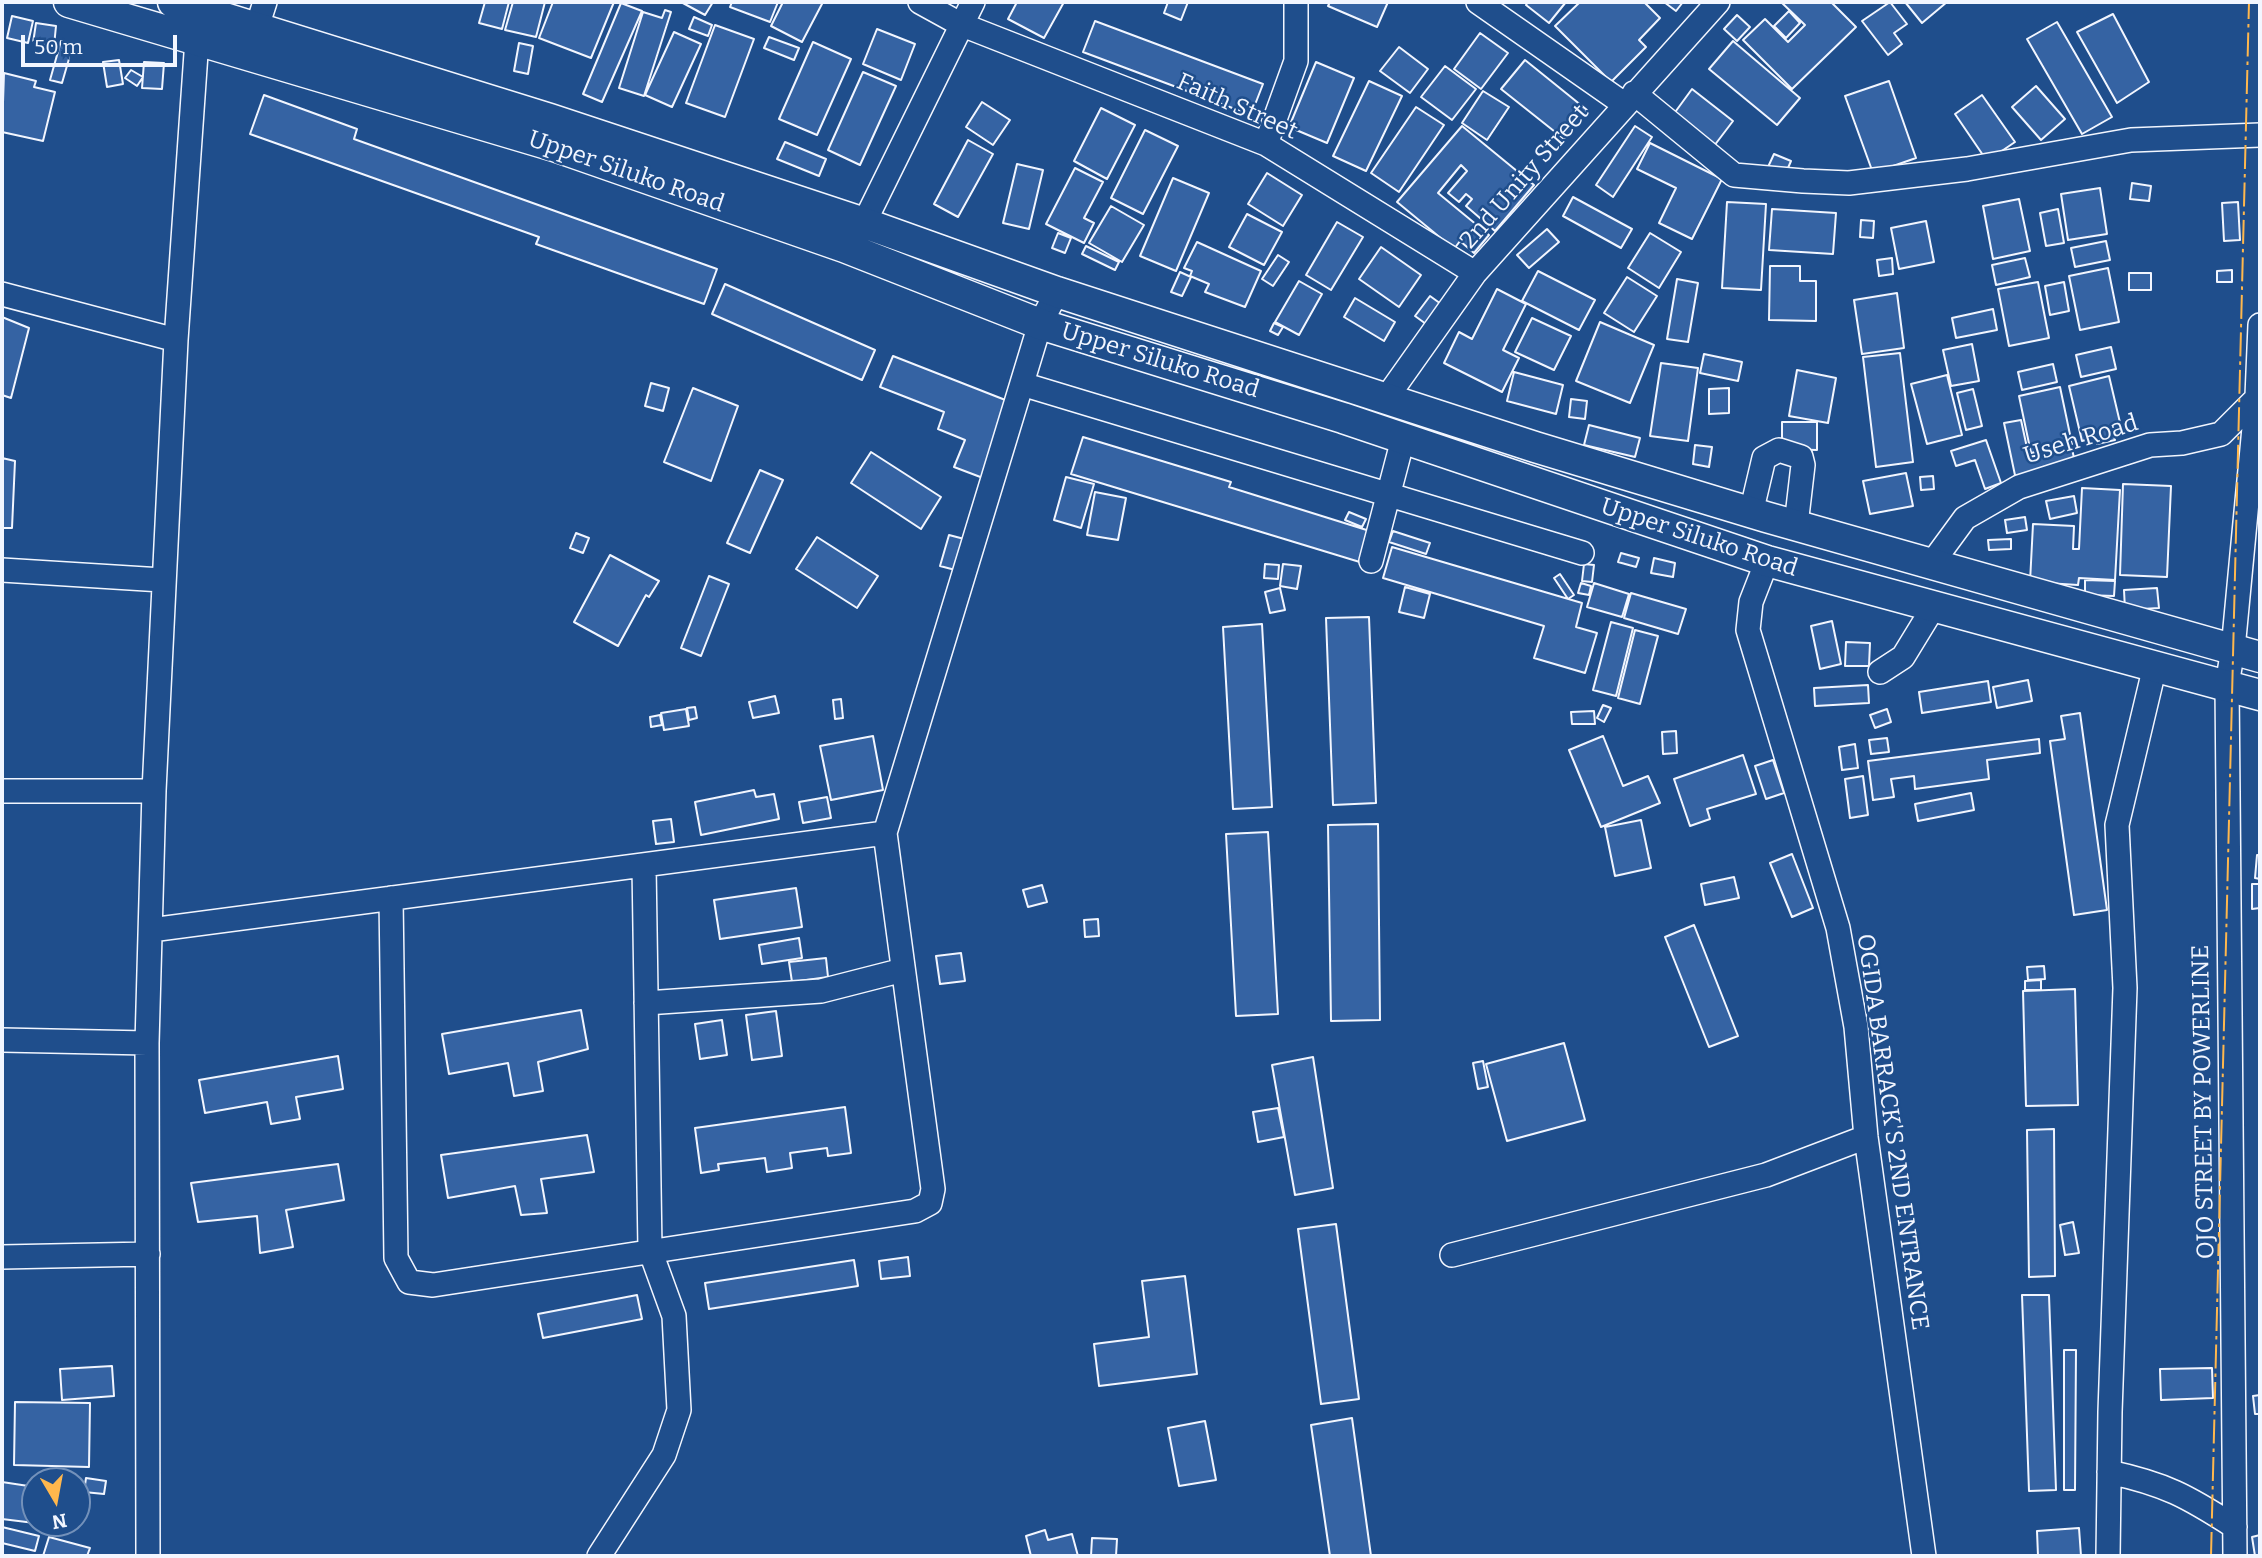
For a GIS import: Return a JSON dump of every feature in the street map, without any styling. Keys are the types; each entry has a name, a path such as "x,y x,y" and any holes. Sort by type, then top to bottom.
{"main road":[{"name":"Upper Siluko Road","path":"69,2 554,146 844,247 1040,324 1403,439 1767,561 2260,695"},
{"name":"Upper Siluko Road","path":"173,2 261,15 550,119 864,223 1057,292 1385,400 1751,513 2247,653"}],"street":[{"name":"Faith Street","path":"920,2 960,24 1266,144 1475,274"},
{"path":"864,223 973,2"},
{"path":"1266,144 1296,61 1296,2"},
{"path":"1478,2 1629,99 1734,175 1849,183 1967,169 2131,140 2260,135"},
{"name":"2nd Unity Street","path":"1385,400 1475,274 1718,2"},
{"path":"148,1556 147,1043 154,791 162,580 197,39"},
{"path":"391,898 396,1258 409,1282 433,1285 915,1211 930,1203 933,1189 885,833 1040,324 1057,292"},
{"path":"2,294 176,340"},
{"name":"OJO STREET BY POWERLINE","path":"2235,1556 2227,685 2247,653 2260,325"},
{"path":"1022,384 1582,553"},
{"name":"Useh Road","path":"1932,563 1965,518 2019,487 2150,445 2182,443 2221,434 2259,396"},
{"path":"1371,561 1403,439"},
{"path":"1751,513 1765,458 1771,451 1794,453 1801,457 1803,465 1796,525"},
{"name":"OGIDA BARRACK'S 2ND ENTRANCE","path":"1767,561 1751,602 1748,630 1838,928 1856,1027 1866,1138 1924,1556"},
{"path":"2,570 162,580"},
{"path":"1880,671 1903,657 1933,608"},
{"path":"2108,1556 2125,988 2117,825 2155,666"},
{"path":"2,791 154,791"},
{"path":"151,930 885,833"},
{"path":"598,1556 664,1455 679,1410 674,1315 650,1250 643,865"},
{"path":"646,1003 821,991 903,970"},
{"path":"2,1040 147,1043"},
{"path":"1451,1255 1766,1175 1866,1138"},
{"path":"2,1257 148,1254"},
{"path":"2109,1472 2156,1482 2191,1498 2235,1527"}],"building":[{"path":"485,2 509,2 502,29 479,23"},
{"path":"513,2 545,2 536,37 505,30"},
{"path":"553,2 614,2 591,58 539,38"},
{"path":"681,2 713,2 705,15"},
{"path":"732,2 778,2 770,22 730,7"},
{"path":"783,2 823,2 802,42 771,26"},
{"path":"1017,2 1064,2 1044,38 1008,19"},
{"path":"1168,2 1188,2 1181,20 1164,13"},
{"path":"1330,2 1388,2 1377,27 1328,6"},
{"path":"1528,2 1566,2 1549,23 1526,5"},
{"path":"1580,2 1644,2 1660,18 1639,40 1646,47 1611,82 1555,26"},
{"path":"1664,2 1683,2 1676,11"},
{"path":"1781,2 1831,2 1856,27 1792,89 1743,40 1765,19 1788,42 1805,25"},
{"path":"1890,2 1907,24 1894,33 1902,44 1888,55 1862,21"},
{"path":"1905,2 1947,2 1922,23"},
{"path":"621,3 642,11 602,102 583,94"},
{"path":"665,10 671,12 644,96 619,88 643,12 662,18"},
{"path":"1789,11 1800,23 1786,38 1774,26"},
{"path":"2113,14 2149,82 2117,103 2077,32"},
{"path":"1737,15 1750,27 1737,41 1724,29"},
{"path":"12,16 33,21 28,43 7,38"},
{"path":"694,17 712,25 708,36 689,29"},
{"path":"1095,21 1263,84 1251,115 1083,52"},
{"path":"2057,22 2112,117 2082,134 2027,39"},
{"path":"36,23 56,26 54,46 33,43"},
{"path":"715,25 754,39 725,117 686,103"},
{"path":"877,29 915,44 901,80 863,64"},
{"path":"674,32 701,44 672,107 645,95"},
{"path":"1480,33 1508,53 1481,89 1454,69"},
{"path":"769,37 799,48 794,60 764,48"},
{"path":"61,41 73,45 62,83 50,80"},
{"path":"1733,41 1800,98 1777,125 1709,69"},
{"path":"813,42 851,59 817,135 779,119"},
{"path":"519,43 533,46 528,74 514,71"},
{"path":"1399,47 1428,69 1410,93 1380,71"},
{"path":"119,60 123,84 107,87 103,62"},
{"path":"1525,60 1587,110 1564,139 1501,89"},
{"path":"144,62 164,63 162,89 142,88"},
{"path":"1316,62 1354,78 1327,143 1289,127"},
{"path":"1445,66 1476,89 1452,120 1421,97"},
{"path":"131,70 143,77 137,86 125,78"},
{"path":"863,72 896,86 860,165 828,150"},
{"path":"4,73 36,81 34,87 55,92 43,141 2,132"},
{"path":"1369,81 1402,96 1366,171 1333,156"},
{"path":"1889,81 1916,158 1873,173 1845,96"},
{"path":"2036,86 2065,119 2041,140 2012,107"},
{"path":"1692,89 1733,121 1714,146 1673,115"},
{"path":"1483,91 1509,107 1487,140 1462,123"},
{"path":"264,95 357,129 354,139 717,269 704,304 536,244 539,237 250,134"},
{"path":"1982,95 2015,142 1987,161 1955,114"},
{"path":"982,102 1010,120 993,145 966,127"},
{"path":"1416,107 1444,125 1399,192 1371,173"},
{"path":"1101,108 1135,125 1107,179 1074,161"},
{"path":"1462,126 1534,185 1495,231 1466,206 1472,199 1466,194 1459,202 1448,193 1467,171 1461,165 1438,193 1489,235 1474,253 1460,241 1454,249 1397,202"},
{"path":"1635,126 1652,137 1613,197 1596,185"},
{"path":"1145,130 1178,146 1143,214 1111,198"},
{"path":"968,140 993,154 958,217 934,204"},
{"path":"785,142 826,159 819,176 777,159"},
{"path":"1650,143 1722,179 1692,239 1659,223 1676,188 1637,169"},
{"path":"1774,154 1791,161 1785,175 1768,167"},
{"path":"1017,164 1043,170 1029,229 1003,223"},
{"path":"1075,168 1103,182 1084,218 1094,223 1084,243 1046,224"},
{"path":"1267,173 1302,195 1283,226 1248,204"},
{"path":"1173,178 1209,193 1176,271 1140,256"},
{"path":"2132,183 2151,186 2149,201 2130,199"},
{"path":"2100,188 2107,234 2068,240 2061,194"},
{"path":"1573,197 1632,229 1621,248 1563,216"},
{"path":"2019,199 2030,251 1993,259 1983,206"},
{"path":"1727,202 1766,204 1761,290 1722,288"},
{"path":"2238,202 2240,240 2224,241 2222,203"},
{"path":"1111,206 1144,225 1122,262 1089,243"},
{"path":"1772,209 1836,213 1833,254 1769,250"},
{"path":"2058,209 2064,243 2046,246 2040,213"},
{"path":"1247,214 1282,232 1264,265 1229,247"},
{"path":"1861,220 1874,221 1873,238 1860,237"},
{"path":"1926,221 1934,262 1899,269 1891,228"},
{"path":"1337,222 1363,237 1331,290 1306,275"},
{"path":"1547,229 1559,242 1529,268 1517,255"},
{"path":"1058,233 1071,238 1065,253 1052,248"},
{"path":"1650,233 1681,252 1659,288 1628,268"},
{"path":"2106,241 2110,260 2075,267 2071,248"},
{"path":"1197,242 1261,271 1245,307 1205,292 1209,284 1190,276 1192,271 1184,268"},
{"path":"1086,246 1119,262 1115,270 1082,254"},
{"path":"1381,247 1421,275 1399,307 1359,279"},
{"path":"1278,255 1289,262 1273,286 1262,279"},
{"path":"1892,258 1893,274 1879,276 1877,260"},
{"path":"2025,258 2030,277 1996,285 1992,265"},
{"path":"1770,266 1800,266 1800,281 1816,281 1816,321 1769,320"},
{"path":"2108,268 2119,322 2080,330 2069,276"},
{"path":"2232,270 2232,282 2217,282 2217,271"},
{"path":"1538,271 1595,300 1579,330 1522,301"},
{"path":"1180,272 1191,277 1182,296 1171,292"},
{"path":"2129,273 2151,273 2151,290 2129,290"},
{"path":"1627,277 1657,296 1634,332 1604,313"},
{"path":"1677,279 1698,283 1688,342 1667,339"},
{"path":"1299,281 1322,294 1299,335 1275,322"},
{"path":"2038,282 2049,338 2009,346 1998,289"},
{"path":"2064,282 2069,311 2050,315 2045,286"},
{"path":"725,284 875,350 862,380 712,314"},
{"path":"1497,289 1526,304 1503,350 1519,358 1502,392 1444,363 1459,332 1472,339"},
{"path":"1897,293 1904,348 1862,354 1854,300"},
{"path":"1430,296 1441,304 1426,324 1415,316"},
{"path":"1355,298 1395,322 1384,341 1344,317"},
{"path":"1993,309 1997,330 1956,338 1952,318"},
{"path":"2,317 29,328 11,398 2,395"},
{"path":"1532,318 1571,336 1554,370 1515,352"},
{"path":"1600,322 1654,345 1630,403 1576,381"},
{"path":"1274,323 1283,327 1278,335 1270,331"},
{"path":"1972,344 1979,381 1951,386 1943,350"},
{"path":"2111,347 2116,369 2081,377 2076,355"},
{"path":"1900,353 1913,462 1876,467 1863,357"},
{"path":"1704,354 1742,362 1738,381 1700,373"},
{"path":"893,356 1013,403 983,478 954,467 965,440 938,429 944,412 880,387"},
{"path":"1661,363 1698,368 1688,441 1650,436"},
{"path":"2053,364 2057,382 2022,390 2018,372"},
{"path":"1797,370 1836,378 1828,423 1789,416"},
{"path":"1514,372 1563,385 1556,414 1507,401"},
{"path":"1947,375 1962,435 1927,444 1911,384"},
{"path":"2109,376 2122,431 2113,433 2115,440 2097,444 2096,437 2082,441 2069,386"},
{"path":"651,383 669,388 663,411 645,406"},
{"path":"2060,387 2072,444 2031,453 2019,396"},
{"path":"693,388 738,406 711,481 664,462"},
{"path":"1729,388 1729,413 1709,414 1709,389"},
{"path":"1973,389 1982,426 1966,430 1957,393"},
{"path":"1571,399 1587,401 1585,419 1569,417"},
{"path":"2021,420 2029,457 2072,449 2076,467 2016,480 2004,423"},
{"path":"1782,422 1817,422 1817,450 1782,449"},
{"path":"1589,425 1640,438 1635,457 1584,445"},
{"path":"1083,437 1231,482 1229,487 1373,532 1363,563 1071,474"},
{"path":"1986,440 2001,483 1985,489 1975,460 1956,466 1951,451"},
{"path":"1695,445 1712,447 1709,467 1693,464"},
{"path":"871,452 941,497 921,529 851,483"},
{"path":"2,458 15,461 12,528 2,528"},
{"path":"760,470 783,480 750,553 727,543"},
{"path":"1906,473 1913,506 1870,514 1863,481"},
{"path":"1933,476 1934,489 1921,490 1920,477"},
{"path":"1066,477 1094,484 1081,528 1054,520"},
{"path":"2123,484 2171,486 2167,577 2120,575"},
{"path":"2082,488 2120,490 2115,580 2079,578 2078,585 2030,582 2033,524 2074,526 2073,549 2079,549"},
{"path":"1095,492 1126,498 1118,540 1087,535"},
{"path":"2074,496 2077,513 2050,519 2046,501"},
{"path":"1349,512 1366,519 1362,527 1345,520"},
{"path":"2025,517 2027,530 2007,533 2005,520"},
{"path":"1393,531 1430,543 1426,554 1389,542"},
{"path":"576,533 589,538 583,553 570,548"},
{"path":"949,535 972,541 963,572 940,566"},
{"path":"817,537 878,576 857,608 796,569"},
{"path":"2011,539 2011,549 1989,550 1988,540"},
{"path":"1392,547 1582,603 1576,627 1597,633 1585,673 1534,658 1544,626 1383,578"},
{"path":"1621,553 1639,558 1636,567 1618,562"},
{"path":"610,555 659,581 649,597 646,595 618,646 574,622"},
{"path":"1654,558 1675,563 1673,577 1651,573"},
{"path":"1265,564 1279,565 1278,579 1264,578"},
{"path":"1283,564 1301,566 1297,589 1280,586"},
{"path":"1584,564 1594,565 1592,582 1582,581"},
{"path":"1560,574 1574,595 1568,599 1554,578"},
{"path":"709,576 729,584 701,656 681,648"},
{"path":"2085,580 2115,581 2114,596 2085,595"},
{"path":"1581,583 1591,586 1589,595 1578,593"},
{"path":"1594,583 1629,594 1622,617 1587,607"},
{"path":"1405,587 1430,594 1424,618 1399,612"},
{"path":"1280,588 1285,610 1270,613 1265,592"},
{"path":"2157,588 2159,608 2125,610 2124,590"},
{"path":"1631,593 1686,609 1678,634 1624,618"},
{"path":"1369,617 1376,803 1333,805 1326,618"},
{"path":"1832,621 1841,664 1820,669 1811,626"},
{"path":"1611,622 1633,628 1616,696 1593,690"},
{"path":"1262,624 1272,807 1233,809 1223,627"},
{"path":"1635,630 1658,636 1640,704 1618,698"},
{"path":"1846,642 1870,643 1869,666 1845,666"},
{"path":"2028,680 2032,701 1997,708 1993,687"},
{"path":"1988,681 1991,702 1922,713 1919,692"},
{"path":"1868,685 1869,703 1815,706 1814,688"},
{"path":"775,696 779,713 753,718 749,702"},
{"path":"841,699 843,718 835,719 833,700"},
{"path":"1603,705 1611,708 1604,722 1597,718"},
{"path":"695,707 697,718 689,720 687,708"},
{"path":"686,709 689,726 664,730 661,713"},
{"path":"1887,709 1891,722 1875,728 1870,715"},
{"path":"1594,711 1595,724 1572,724 1571,712"},
{"path":"2080,713 2107,910 2074,915 2050,741 2065,739 2061,716"},
{"path":"660,715 662,725 651,727 650,717"},
{"path":"1676,731 1677,753 1663,754 1662,732"},
{"path":"873,736 883,790 831,800 820,746"},
{"path":"1603,736 1623,786 1648,776 1660,803 1601,827 1569,750"},
{"path":"1887,738 1889,752 1871,754 1869,740"},
{"path":"2039,739 2040,753 1987,760 1989,779 1915,789 1914,776 1891,779 1894,797 1873,800 1868,761"},
{"path":"1855,744 1858,768 1842,770 1839,747"},
{"path":"1743,755 1756,794 1707,809 1710,819 1690,826 1674,779"},
{"path":"1773,760 1784,793 1766,799 1755,766"},
{"path":"1863,776 1868,815 1850,818 1845,779"},
{"path":"754,790 756,797 774,794 779,819 701,835 695,802"},
{"path":"1971,793 1974,810 1918,821 1915,804"},
{"path":"827,797 831,818 803,823 799,802"},
{"path":"671,819 674,842 656,844 653,821"},
{"path":"1641,820 1651,868 1615,876 1605,827"},
{"path":"1378,824 1380,1020 1331,1021 1328,825"},
{"path":"1268,832 1278,1014 1236,1016 1226,834"},
{"path":"1792,854 1813,908 1792,917 1770,863"},
{"path":"2257,855 2260,855 2260,879 2255,878"},
{"path":"1734,877 1739,898 1705,905 1701,884"},
{"path":"2252,884 2260,884 2260,908 2252,909"},
{"path":"1042,885 1047,902 1028,907 1023,890"},
{"path":"796,888 802,927 720,939 714,900"},
{"path":"1098,919 1099,936 1085,937 1084,920"},
{"path":"1694,925 1738,1036 1709,1047 1665,937"},
{"path":"799,938 802,958 762,964 759,945"},
{"path":"961,953 965,981 940,984 936,956"},
{"path":"826,958 828,977 792,982 789,962"},
{"path":"2044,966 2045,979 2028,980 2027,967"},
{"path":"2041,980 2041,990 2025,990 2025,981"},
{"path":"2075,989 2078,1105 2026,1106 2023,991"},
{"path":"581,1010 588,1049 538,1062 543,1091 514,1096 508,1063 449,1074 442,1034"},
{"path":"776,1011 782,1056 752,1060 746,1015"},
{"path":"722,1020 727,1055 700,1059 695,1024"},
{"path":"1564,1043 1585,1120 1507,1141 1486,1064"},
{"path":"338,1056 343,1089 296,1097 300,1119 271,1124 267,1102 205,1113 199,1080"},
{"path":"1313,1057 1333,1188 1295,1195 1272,1065"},
{"path":"1483,1061 1488,1087 1478,1089 1473,1063"},
{"path":"845,1107 851,1153 828,1156 827,1148 790,1153 792,1168 767,1172 765,1158 718,1164 719,1170 701,1173 695,1128"},
{"path":"1278,1108 1284,1137 1258,1142 1253,1112"},
{"path":"2054,1129 2055,1276 2029,1277 2027,1130"},
{"path":"587,1135 594,1172 541,1179 547,1213 521,1215 515,1186 448,1198 441,1155"},
{"path":"338,1164 344,1200 286,1210 293,1247 260,1253 257,1216 198,1222 191,1183"},
{"path":"2073,1222 2079,1253 2065,1255 2060,1225"},
{"path":"1336,1224 1359,1399 1321,1404 1298,1229"},
{"path":"908,1257 910,1276 881,1279 879,1261"},
{"path":"854,1260 858,1286 709,1309 705,1283"},
{"path":"1185,1276 1197,1374 1099,1386 1094,1344 1149,1337 1142,1281"},
{"path":"637,1295 642,1319 543,1338 538,1314"},
{"path":"2022,1295 2049,1295 2056,1490 2029,1491"},
{"path":"2064,1350 2076,1350 2075,1490 2064,1490"},
{"path":"112,1366 114,1396 62,1400 60,1369"},
{"path":"2212,1368 2213,1398 2161,1400 2160,1369"},
{"path":"2260,1395 2260,1414 2255,1414 2253,1396"},
{"path":"15,1402 90,1403 89,1467 14,1465"},
{"path":"1352,1418 1371,1556 1330,1556 1311,1425"},
{"path":"1205,1421 1216,1480 1179,1486 1168,1428"},
{"path":"91,1479 106,1481 104,1494 91,1493"},
{"path":"2,1482 21,1485 21,1521 2,1519"},
{"path":"2,1527 21,1532 21,1537 39,1537 35,1551 2,1543"},
{"path":"2079,1528 2081,1556 2038,1556 2037,1531"},
{"path":"1045,1530 1048,1540 1072,1534 1078,1556 1031,1556 1026,1536"},
{"path":"2260,1535 2260,1556 2255,1556 2252,1537"},
{"path":"49,1537 90,1548 87,1556 43,1556"},
{"path":"1092,1538 1117,1539 1116,1556 1091,1556"}],"power":[{"path":"2211,1556 2249,2"}]}
